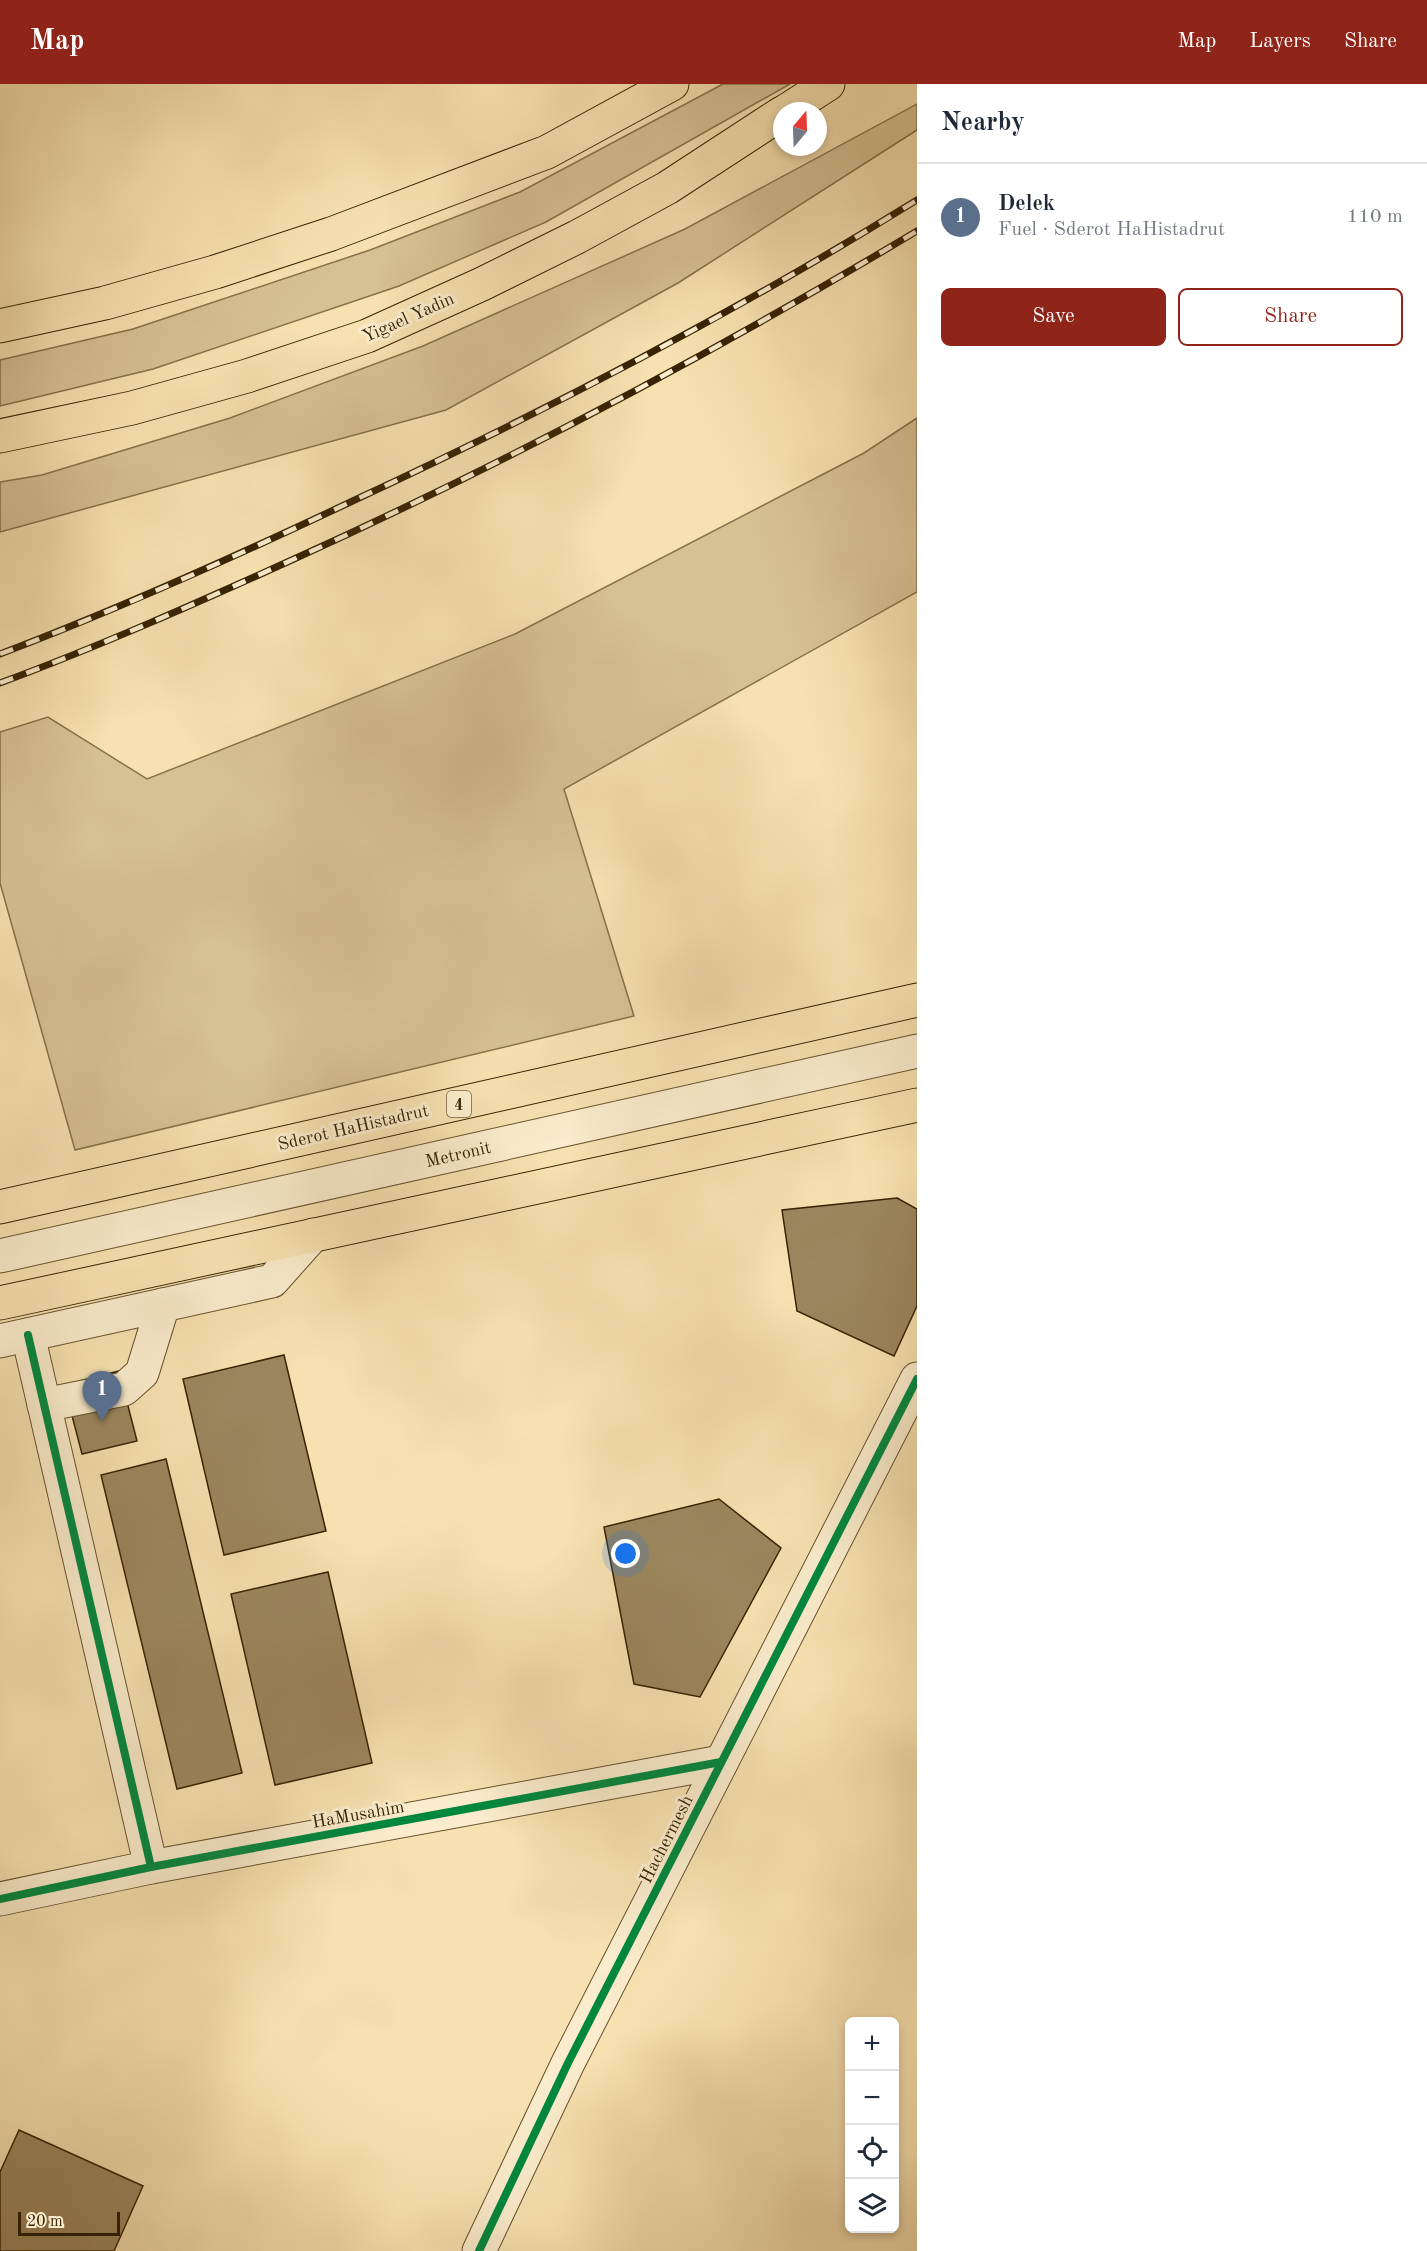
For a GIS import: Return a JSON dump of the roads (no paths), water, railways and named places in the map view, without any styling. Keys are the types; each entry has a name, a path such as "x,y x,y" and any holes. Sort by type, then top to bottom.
{"highway":[{"path":"0,326 105,303 193,279 331,234 547,152 672,84"},
{"name":"Yigael Yadin","path":"800,102 828,84"},
{"name":"Yigael Yadin","path":"0,436 132,408 247,376 367,336 482,284 587,232 667,188 773,119"},
{"name":"Sderot HaHistadrut","path":"0,1207 917,1000"},
{"path":"0,1303 917,1105"}],"street":[{"name":"Metronit","path":"0,1256 917,1051"},
{"path":"151,1867 44,1405 14,1338 272,1281 313,1235"},
{"path":"44,1405 124,1389 142,1373 163,1305"},
{"name":"Hachermesh","path":"479,2251 568,2063 917,1378"},
{"name":"HaMusahim","path":"0,1899 151,1867 722,1762"}],"railway":[{"path":"0,654 226,560 502,430 712,320 917,200"},
{"path":"0,683 185,608 453,484 688,362 917,231"}],"place":[{"name":"Delek","path":"102,1421"}]}
